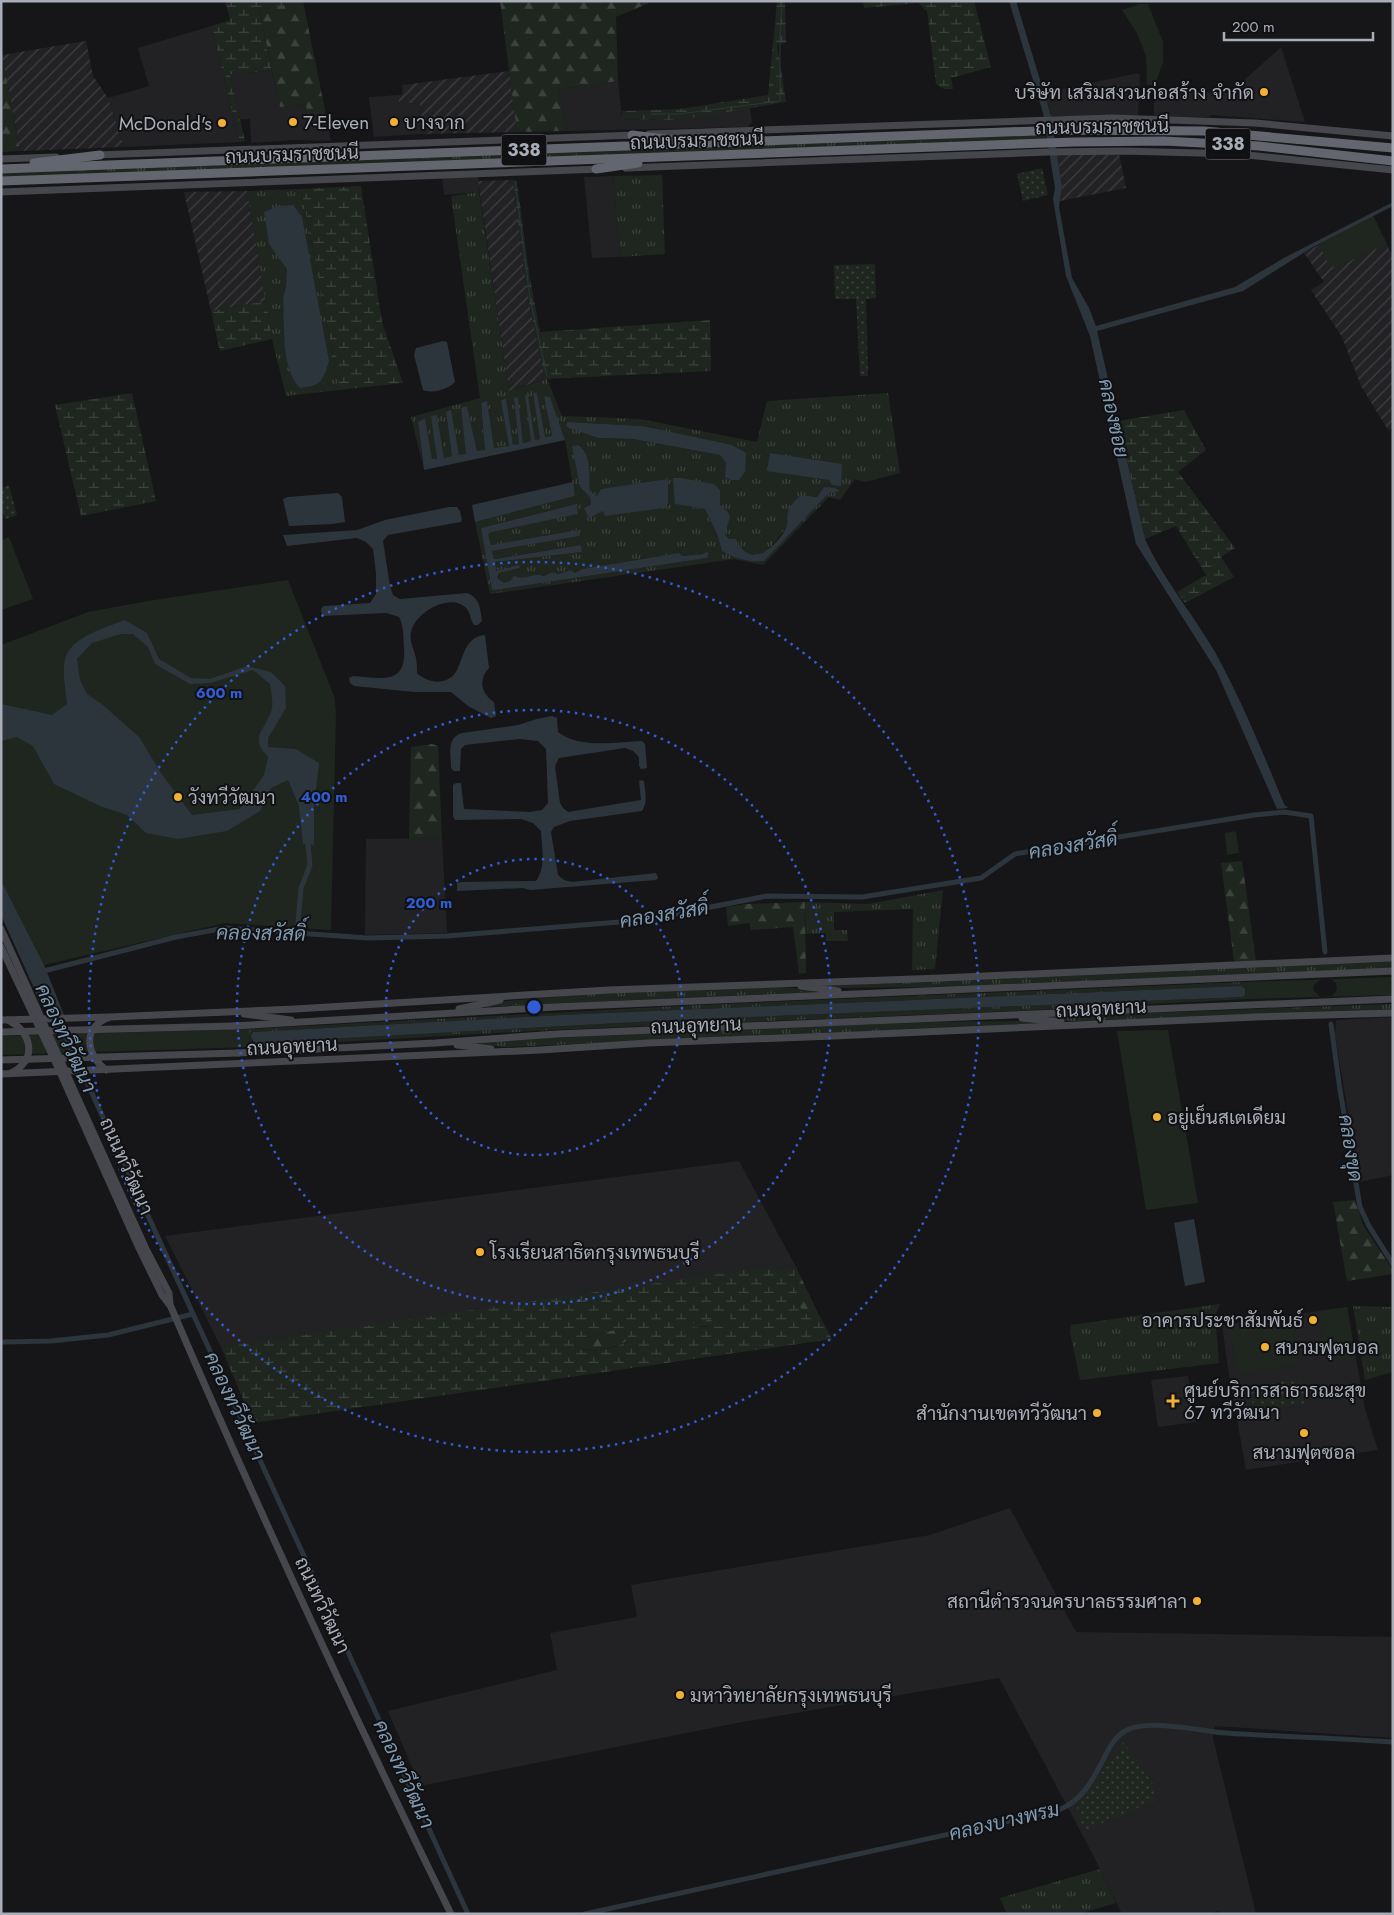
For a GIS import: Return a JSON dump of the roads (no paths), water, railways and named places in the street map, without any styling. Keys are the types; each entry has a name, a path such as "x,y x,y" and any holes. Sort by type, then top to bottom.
{"highway":[{"name":"ถนนบรมราชชนนี","path":"1,168 1047,130 1204,131 1393,148"},
{"path":"632,135 694,144"},
{"name":"ถนนบรมราชชนนี","path":"1,181 1063,142 1164,141 1258,146 1393,161"},
{"path":"1,168 100,155"},
{"path":"596,169 688,156"}],"main road":[{"name":"338","path":"1,159 1044,119 1161,119 1227,122 1393,136"},
{"name":"338","path":"1,192 1048,152 1237,154 1393,170"},
{"name":"ถนนทวีวัฒนา","path":"1,929 66,1072 139,1248 162,1295 171,1307 225,1432 389,1788 451,1914"},
{"name":"ถนนทวีวัฒนา","path":"1,947 27,1000 42,1019 55,1060 66,1072"},
{"name":"ถนนอุทยาน","path":"8,1020 224,1012 609,990 1393,958"},
{"name":"ถนนอุทยาน","path":"1,1032 233,1026 447,1012 1286,975 1393,972"},
{"path":"781,984 857,994"},
{"path":"447,1012 515,996"},
{"name":"ถนนอุทยาน","path":"1,1060 238,1053 435,1043 557,1034 1393,999"},
{"path":"8,1020 23,1015 27,1000"},
{"path":"224,1012 313,1022"},
{"name":"ถนนอุทยาน","path":"5,1074 506,1052 639,1043 1393,1013"},
{"path":"1010,1015 1028,1019 1086,1025"},
{"path":"102,1071 95,1062 89,1046 90,1036 95,1026 110,1017"},
{"path":"5,1074 15,1071 26,1060 28,1044 22,1030 8,1020"},
{"path":"435,1043 473,1046 506,1052"},
{"path":"43,1073 52,1066 55,1060"}],"water":[{"name":"คลองซอย","path":"1009,1 1016,1 1051,116 1062,187 1059,207 1072,278 1089,308 1096,326 1235,287 1282,259 1393,202 1393,206 1313,247 1243,291 1097,331 1145,539 1160,568 1215,652 1252,727 1284,804 1288,808 1277,809 1216,670 1136,544 1090,336 1066,276 1053,199 1055,188 1043,113"},
{"path":"293,205 302,217 329,361 323,377 317,384 300,388 289,369 286,357 283,297 286,287 287,269 269,244 264,212 279,206"},
{"path":"443,341 447,342 455,382 440,390 423,390 414,355 416,348"},
{"path":"533,393 537,393 545,437 552,436 544,396 550,397 565,440 424,470 418,422 425,418 432,459 437,459 431,416 437,415 444,458 452,456 446,412 451,410 459,455 466,454 461,408 467,406 477,451 485,450 481,403 487,401 494,448 509,446 501,401 506,398 513,445 519,444 514,398 518,397 523,443 531,441 525,395 528,395 535,440 540,439"},
{"path":"567,422 642,426 732,445 746,453 745,472 739,480 731,480 725,477 726,463 720,455 633,439 599,438 569,428 566,426"},
{"path":"578,445 586,454 588,460 590,491 597,496 601,489 668,479 668,503 664,508 605,516 603,511 589,518 584,508 591,505 590,497 580,487 572,446"},
{"path":"770,453 842,464 841,486 832,485 829,480 767,471"},
{"path":"673,478 714,484 720,490 720,505 728,512 730,517 725,534 729,539 736,539 744,550 753,555 765,552 784,533 790,508 799,497 806,495 817,497 824,487 835,488 840,491 828,494 764,561 748,561 722,551 717,534 705,509 675,504"},
{"path":"573,482 575,496 475,522 472,505"},
{"path":"338,493 342,497 345,522 289,526 283,499"},
{"path":"576,504 578,514 488,533 491,545 578,530 580,536 492,551 494,559 581,545 582,552 495,562 496,571 519,565 520,568 499,573 497,578 504,583 510,581 514,576 523,578 536,575 544,576 552,572 559,574 570,570 575,573 582,569 679,553 682,556 709,553 707,558 492,589 481,528"},
{"path":"457,507 460,511 461,522 388,535 383,541 390,586 393,595 400,599 467,593 475,598 480,608 482,621 478,625 474,625 466,608 452,602 443,603 426,611 419,618 411,632 411,639 416,658 417,673 422,677 438,682 449,679 453,675 466,648 473,639 485,635 489,668 483,677 482,686 486,695 494,702 496,716 491,718 468,706 451,692 414,692 354,686 350,683 349,678 353,676 390,677 401,669 404,660 403,632 399,617 386,613 322,616 321,609 324,606 370,603 376,594 373,549 366,542 357,538 287,546 283,535 357,530 385,520"},
{"path":"125,620 147,633 159,659 191,678 210,679 247,666 271,672 285,686 286,708 268,738 268,747 296,749 319,763 314,805 314,845 303,844 299,806 288,780 271,788 260,811 227,831 178,839 146,833 127,815 100,806 54,784 33,746 17,737 1,741 1,704 52,715 67,704 64,667 66,656 70,649 92,633","holes":["121,634 133,634 148,647 155,664 190,684 210,683 253,670 270,684 272,709 259,739 259,744 268,757 264,775 240,809 192,815 161,773 139,737 103,705 87,694 80,680 77,659 92,643"]},
{"path":"552,716 557,718 558,732 576,741 610,743 642,741 645,744 647,768 641,769 639,757 633,751 625,748 559,758 555,766 560,803 568,812 641,800 639,781 641,780 644,781 646,796 642,811 570,821 554,827 551,832 558,875 564,880 572,882 656,873 658,878 656,880 530,890 523,888 457,891 457,883 461,882 536,881 542,864 541,831 533,823 521,819 455,820 453,816 453,785 461,783 464,809 530,812 542,810 548,803 546,749 538,741 520,739 465,745 461,749 460,771 454,771 451,768 451,743 457,735 462,733 518,725"},
{"path":"1,880 44,965 64,1015 48,1011 39,1001 1,915"},
{"path":"1241,986 1245,989 1245,994 1242,997 675,1020 254,1043 251,1036 253,1032 561,1015"},
{"path":"1194,1219 1205,1282 1185,1286 1174,1223"}],"waterway":[{"path":"651,114 679,114 780,101 782,1"},
{"path":"515,181 530,298 547,376"},
{"name":"คลองสวัสดิ์","path":"40,972 176,937 225,928 368,938 447,936 644,920 767,896 862,897 981,878 1015,854 1254,815 1284,812 1311,816 1325,952"},
{"path":"297,933 301,888 310,865 308,845"},
{"name":"คลองทวีวัฒนา","path":"57,1017 468,1914"},
{"name":"คลองขุด","path":"1331,1024 1360,1207 1369,1226 1393,1264"},
{"path":"1,1342 51,1341 108,1335 193,1314"},
{"name":"คลองบางพรม","path":"585,1914 1059,1810 1082,1794 1116,1738 1125,1731 1135,1727 1160,1725 1226,1733 1393,1742"}],"place":[{"name":"บริษัท เสริมสงวนก่อสร้าง จำกัด","path":"1264,92"},
{"name":"7-Eleven","path":"293,122"},
{"name":"บางจาก","path":"394,122"},
{"name":"McDonald's","path":"222,123"},
{"name":"วังทวีวัฒนา","path":"178,797"},
{"name":"อยู่เย็นสเตเดียม","path":"1157,1117"},
{"name":"โรงเรียนสาธิตกรุงเทพธนบุรี","path":"480,1252"},
{"name":"อาคารประชาสัมพันธ์","path":"1313,1320"},
{"name":"สนามฟุตบอล","path":"1265,1347"},
{"name":"ศูนย์บริการสาธารณะสุข 67 ทวีวัฒนา","path":"1173,1401"},
{"name":"สำนักงานเขตทวีวัฒนา","path":"1097,1413"},
{"name":"สนามฟุตซอล","path":"1304,1433"},
{"name":"สถานีตำรวจนครบาลธรรมศาลา","path":"1197,1601"},
{"name":"มหาวิทยาลัยกรุงเทพธนบุรี","path":"680,1695"}]}
